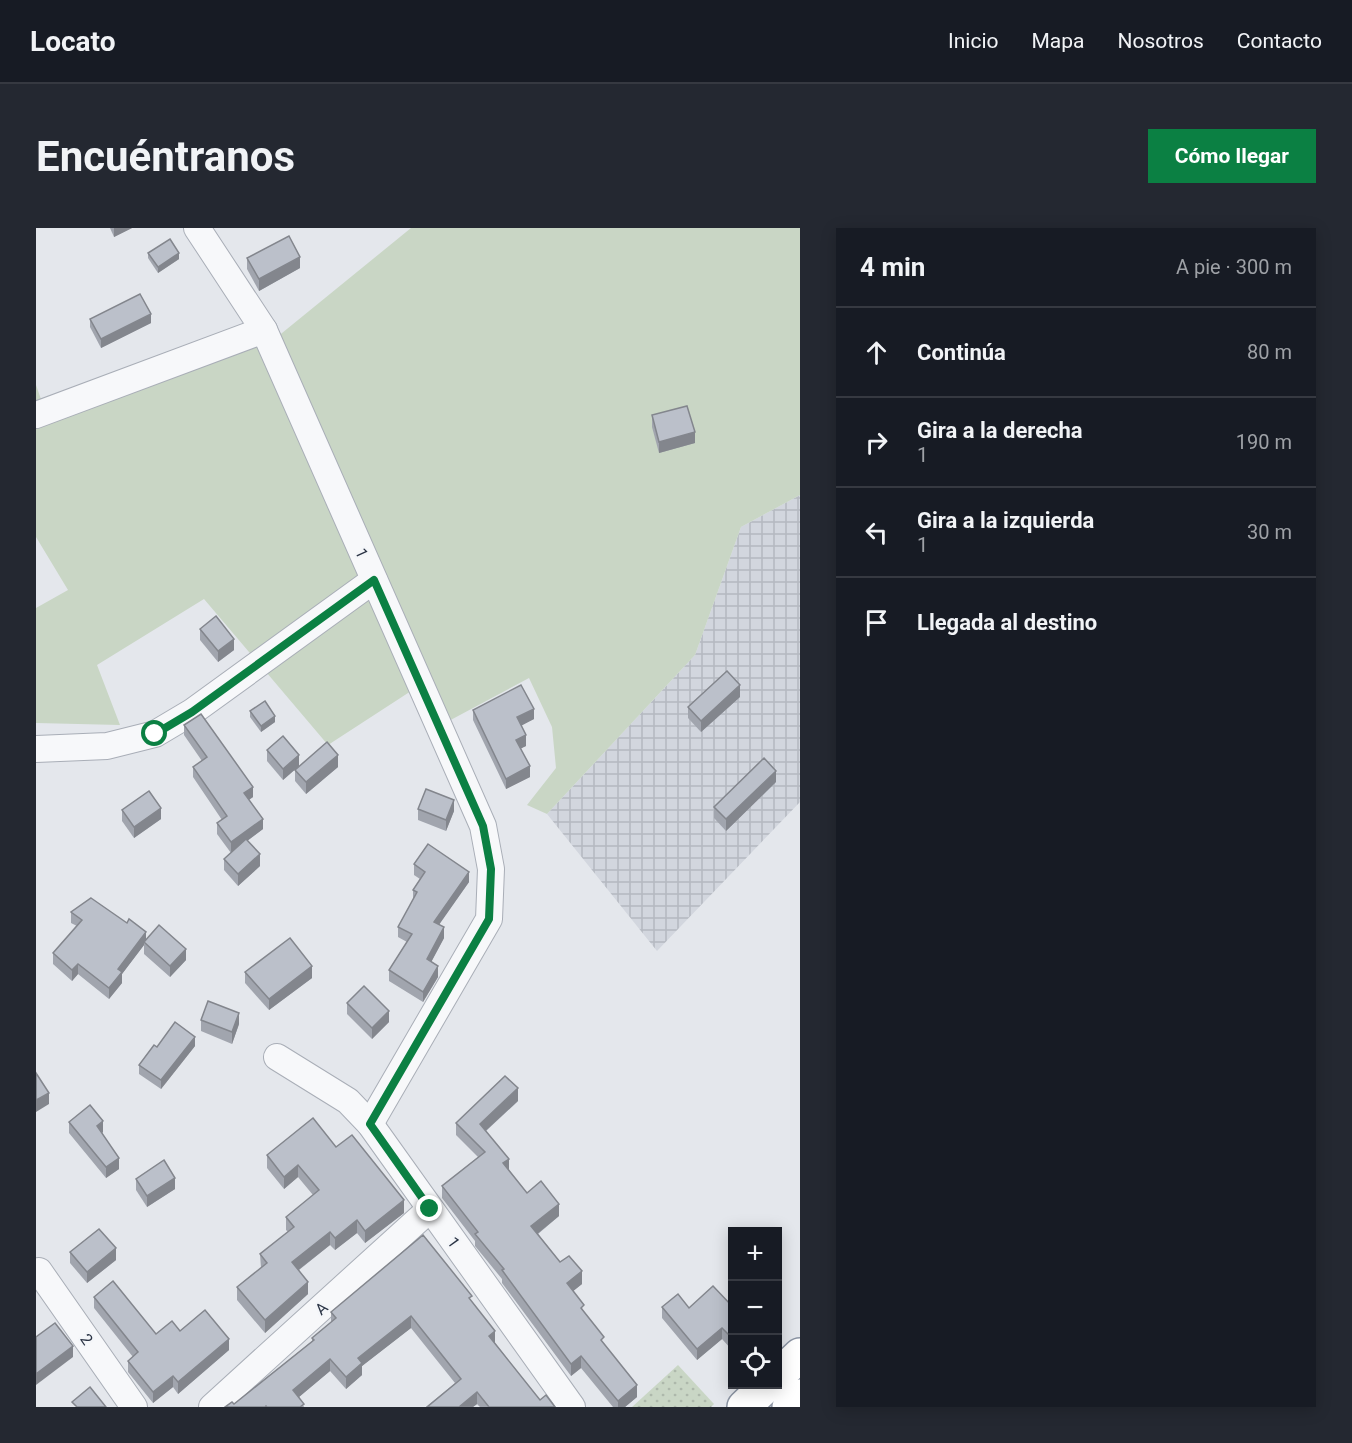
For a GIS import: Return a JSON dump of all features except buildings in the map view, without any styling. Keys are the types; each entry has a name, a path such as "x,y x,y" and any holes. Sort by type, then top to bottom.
{"highway":[{"path":"782,1371 800,1354"},
{"path":"744,1407 763,1389"},
{"path":"789,1407 800,1396"}],"street":[{"name":"1","path":"197,228 264,330 483,826 491,869 489,919 370,1124 572,1407"},
{"path":"36,415 264,330"},
{"path":"36,749 107,746 155,734 192,712 374,580"},
{"path":"277,1057 348,1101 370,1124"},
{"name":"A","path":"212,1407 430,1209"},
{"name":"2","path":"39,1271 134,1407"}],"shaded area":[{"path":"800,495 800,802 657,951 547,814 695,655 741,527"}],"green space":[{"path":"411,228 800,228 800,495 741,527 695,655 547,814 527,805 556,768 552,727 529,678 445,723 428,680 328,745 204,599 97,665 120,725 36,723 36,608 68,590 36,537 36,385 48,419 271,342"},
{"path":"678,1365 714,1404 711,1407 632,1407"}],"route":[{"path":"155,734 192,712 374,580 483,826 491,869 489,919 370,1124 430,1209"}]}
